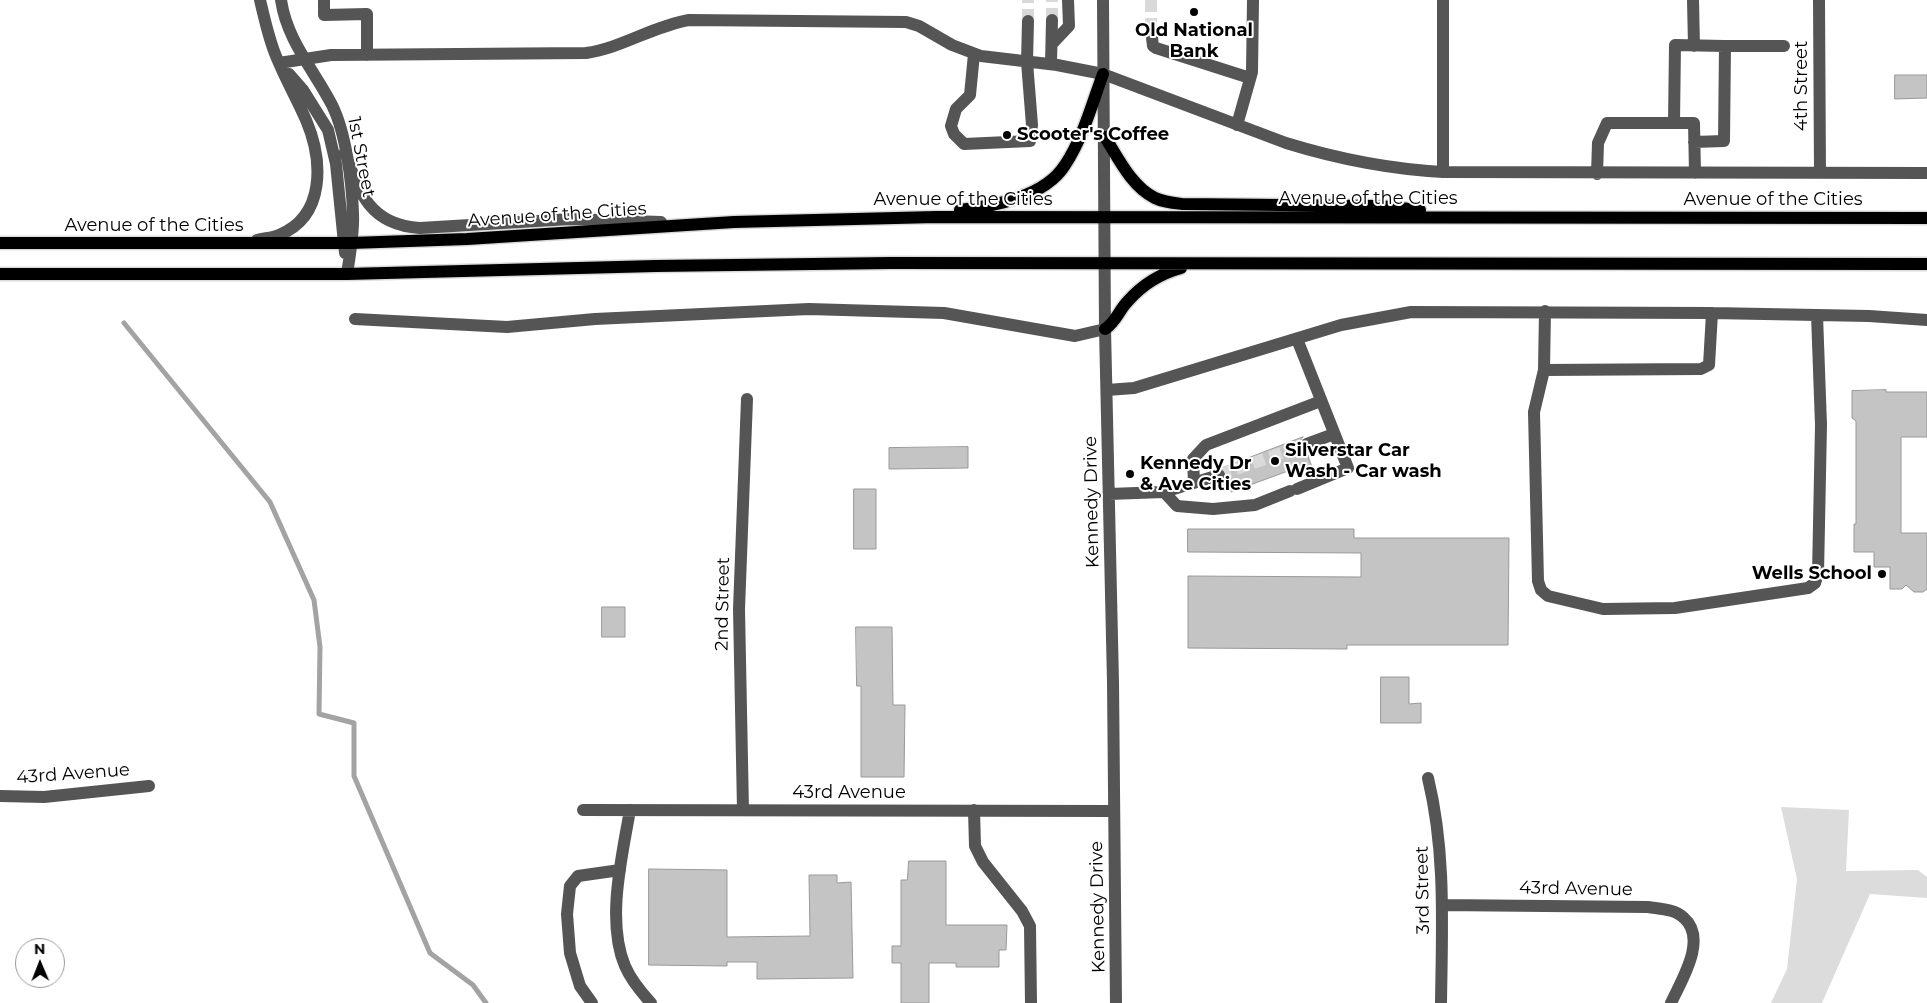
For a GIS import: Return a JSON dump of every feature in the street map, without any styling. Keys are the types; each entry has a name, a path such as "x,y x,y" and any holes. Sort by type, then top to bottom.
{"main road":[{"path":"906,217 977,208 1016,199 1032,193 1065,166 1078,140 1103,74"},
{"path":"1105,137 1129,174 1141,187 1156,198 1168,202 1182,204 1380,206 1509,217"},
{"name":"Avenue of the Cities","path":"0,243 347,243 467,239 701,223 906,217 1927,218"},
{"path":"0,274 347,274 762,264 1927,264"},
{"path":"1106,329 1127,302 1148,282 1169,272 1196,264"}],"street":[{"path":"233,244 277,236 291,229 308,213 313,204 318,180 314,142 274,52 260,0"},
{"name":"1st Street","path":"282,0 288,26 302,59 315,75 339,125 346,152 353,213 347,243"},
{"path":"324,0 324,15 367,14 367,55"},
{"path":"1052,44 1068,26 1068,0"},
{"name":"Kennedy Drive","path":"1103,0 1104,216 1116,1003"},
{"path":"1237,125 1252,72 1253,0"},
{"path":"1443,0 1443,172"},
{"path":"1694,0 1694,46"},
{"name":"4th Street","path":"1819,0 1820,173"},
{"name":"Avenue of the Cities","path":"279,63 331,55 586,53 602,51 671,23 689,20 906,22 919,26 952,45 974,54 1051,64 1103,74 1194,107 1237,125 1314,151 1378,166 1443,172 1597,174 1927,173"},
{"path":"974,54 970,95 956,109 951,126 954,134 964,144 1030,141 1032,125 1027,62 1028,20"},
{"path":"1051,64 1052,20"},
{"path":"1151,30 1153,46 1156,48 1250,78"},
{"path":"1674,123 1675,46 1784,46"},
{"path":"1694,142 1724,141 1726,46"},
{"path":"279,63 303,90 328,130 336,164 347,243 347,274"},
{"path":"1597,174 1598,143 1607,123 1694,123 1695,173"},
{"path":"346,152 357,186 366,200 388,220 408,228 570,219 701,223"},
{"path":"355,319 507,326 595,319 819,309 944,313 1075,336 1106,329"},
{"path":"1107,390 1134,388 1341,325 1404,313 1436,311 1712,313 1869,316 1927,320"},
{"path":"1545,311 1544,370 1534,412 1538,581 1540,590 1548,596 1603,609 1666,608 1808,588 1815,583 1818,574 1821,425 1818,315"},
{"path":"1544,370 1701,369 1709,365 1712,313"},
{"path":"1164,492 1178,506 1213,509 1255,505 1348,468 1297,339"},
{"name":"2nd Street","path":"743,810 739,609 747,399"},
{"path":"1194,483 1193,460 1206,445 1321,401"},
{"path":"1306,444 1334,434"},
{"path":"1109,494 1164,492 1219,475"},
{"name":"3rd Street","path":"1428,778 1435,805 1440,842 1442,905 1441,1003"},
{"name":"43rd Avenue","path":"0,796 44,797 149,786"},
{"name":"43rd Avenue","path":"583,810 1114,811"},
{"path":"630,810 620,870 617,903 618,938 624,966 635,985 651,1003"},
{"path":"974,810 975,846 983,862 1022,911 1030,926 1031,1003"},
{"path":"592,1003 580,986 570,953 568,914 570,886 578,876 620,870"},
{"name":"43rd Avenue","path":"1442,905 1648,907 1665,909 1684,917 1691,926 1694,939 1693,953 1671,1003"}],"shaded area":[{"path":"1781,807 1849,810 1846,871 1918,870 1927,877 1927,898 1870,894 1822,1003 1771,1003 1787,969 1797,879"}],"building":[{"path":"1895,75 1927,75 1927,98 1895,99"},
{"path":"1886,390 1886,392 1927,392 1927,437 1901,437 1901,533 1927,533 1927,589 1923,592 1914,592 1906,585 1902,589 1890,589 1890,567 1874,567 1874,552 1854,552 1854,524 1856,524 1856,421 1852,418 1852,391"},
{"name":"Silverstar Car Wash - Car wash","path":"1303,437 1299,442 1299,446 1305,452 1311,451 1312,453 1308,456 1312,467 1292,475 1288,471 1231,492 1229,484 1223,486 1222,483 1227,476 1227,472 1223,468"},
{"path":"968,447 968,468 889,469 889,448"},
{"path":"854,489 876,489 876,549 854,549"},
{"path":"1188,529 1354,529 1354,538 1509,538 1508,645 1347,645 1347,649 1188,648 1188,576 1361,577 1361,553 1188,552"},
{"path":"602,607 625,607 625,637 602,637"},
{"path":"856,627 892,627 893,705 905,705 904,777 861,777 861,686 857,686"},
{"path":"1381,677 1409,677 1409,704 1421,703 1421,723 1381,723"},
{"path":"909,861 946,861 946,925 1007,925 1006,950 999,950 999,967 956,967 956,963 929,963 929,1003 901,1003 901,963 892,963 892,946 901,946 901,880 907,880"},
{"path":"649,869 727,870 727,937 810,936 809,875 837,875 837,883 851,882 853,978 757,979 757,962 727,962 727,966 649,965"}],"waterway":[{"path":"124,323 270,502 314,600 320,647 319,714 354,723 354,776 430,953 473,985 486,1003"}],"tunnel":[{"path":"1028,0 1028,21"},
{"path":"1052,0 1052,20"},
{"path":"1151,0 1151,30"},
{"path":"1219,475 1307,444"}],"place":[{"name":"Old National Bank","path":"1194,12"},
{"name":"Scooter's Coffee","path":"1007,135"},
{"name":"Silverstar Car Wash - Car wash","path":"1275,461"},
{"name":"Kennedy Dr & Ave Cities","path":"1130,474"},
{"name":"Wells School","path":"1882,574"}]}
